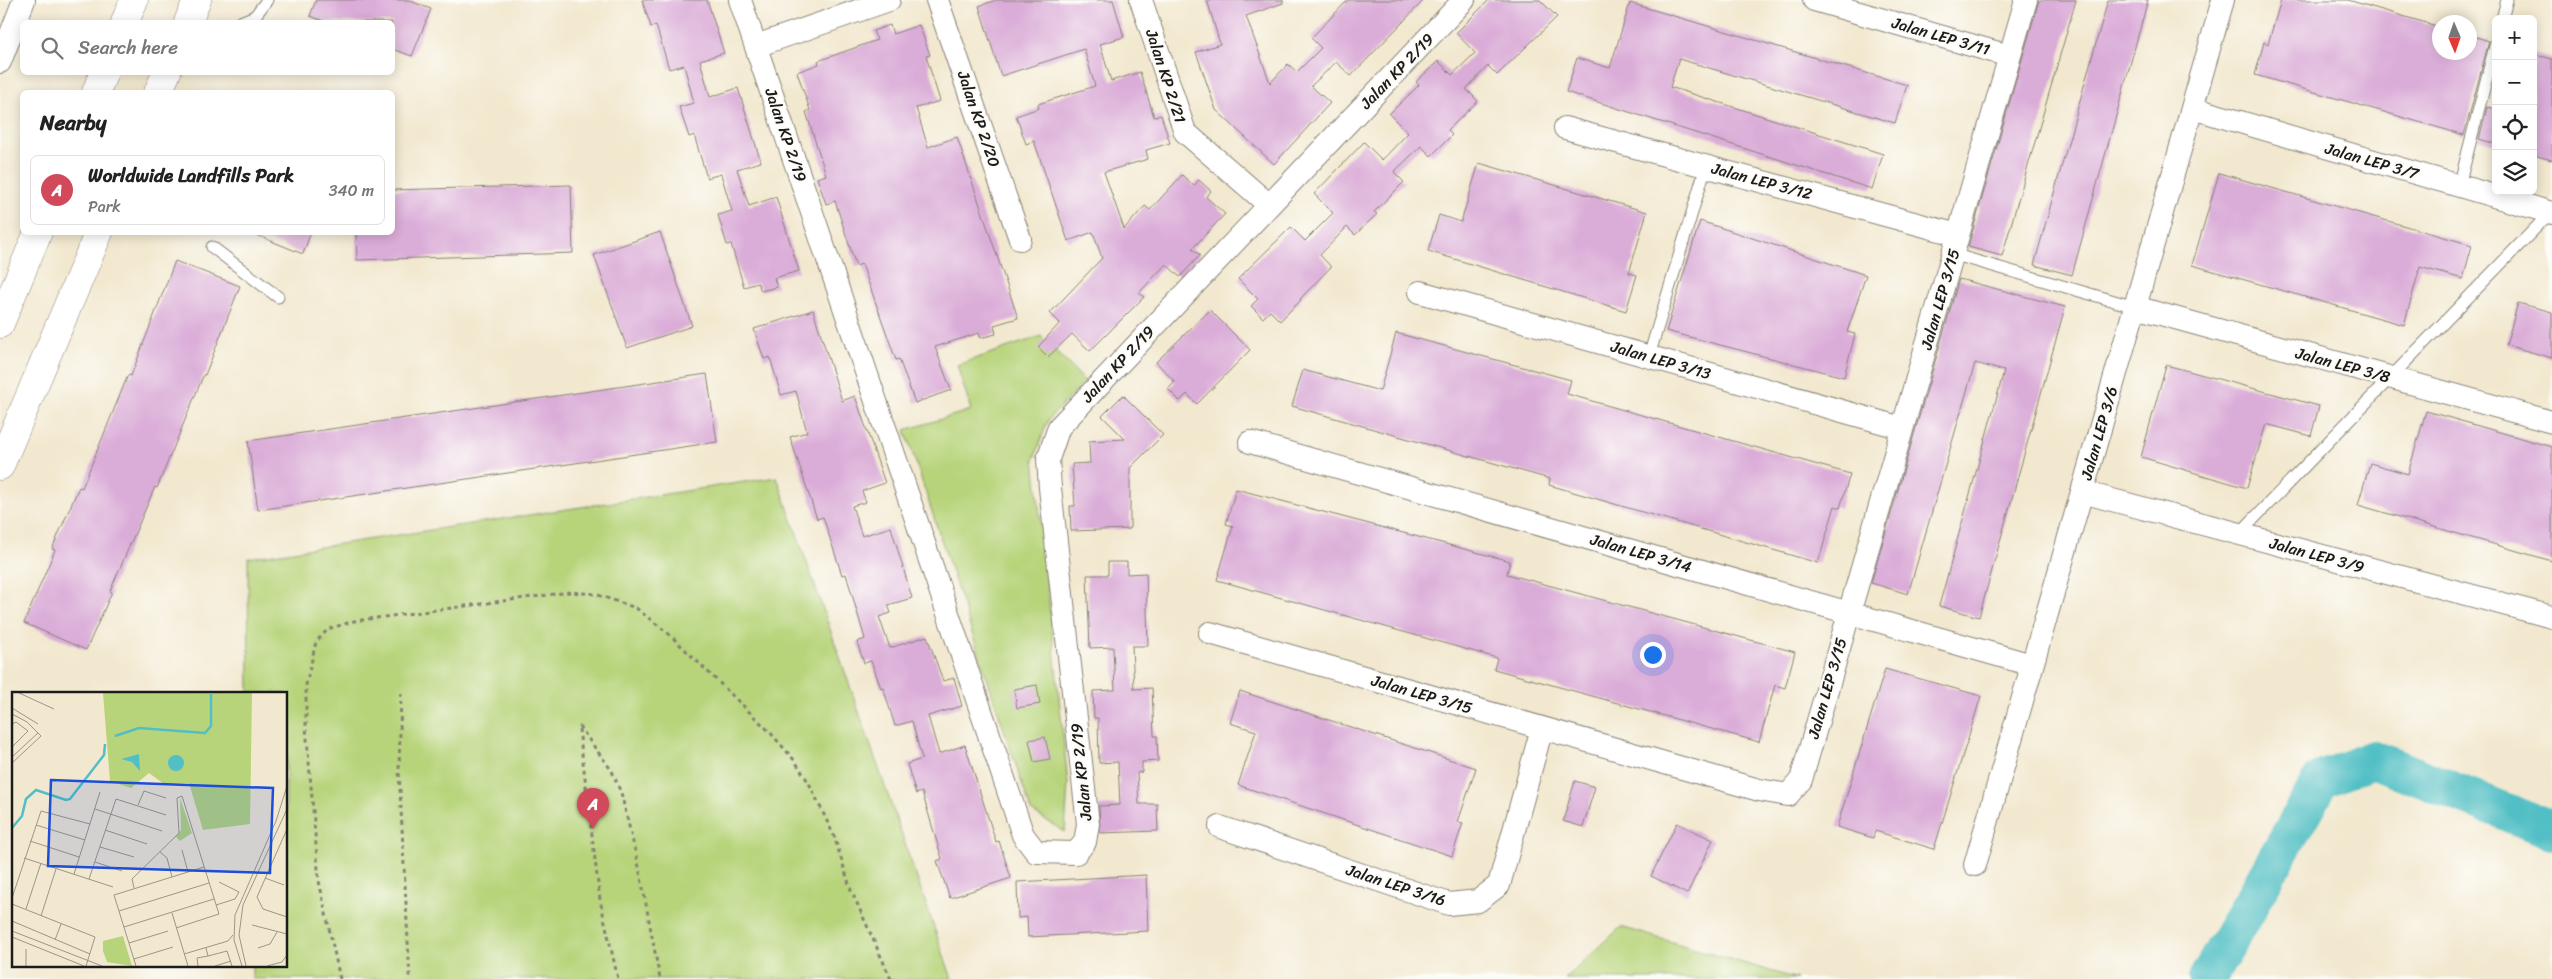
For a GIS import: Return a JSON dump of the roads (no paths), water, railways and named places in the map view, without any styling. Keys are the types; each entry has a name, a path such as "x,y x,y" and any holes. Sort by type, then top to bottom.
{"main road":[{"path":"126,20 134,0"},
{"path":"189,20 197,0"},
{"path":"97,90 103,75"},
{"path":"159,90 166,75"},
{"path":"0,324 37,235"},
{"path":"0,466 98,235"}],"street":[{"path":"0,62 24,0"},
{"name":"Jalan KP 2/19","path":"740,0 1023,835 1036,852 1076,853 1085,842 1088,824 1049,478 1048,459 1059,427 1464,0"},
{"path":"756,46 889,0"},
{"name":"Jalan KP 2/20","path":"937,0 1020,239"},
{"name":"Jalan KP 2/21","path":"1141,0 1185,132 1269,205"},
{"name":"Jalan LEP 3/11","path":"1814,0 2010,56"},
{"name":"Jalan LEP 3/15","path":"1210,633 1759,790 1788,795 1800,780 2026,0"},
{"name":"Jalan LEP 3/6","path":"1975,865 2223,0"},
{"name":"Jalan LEP 3/7","path":"2192,108 2551,212"},
{"name":"Jalan LEP 3/12","path":"1565,128 1706,166 1955,244"},
{"name":"Jalan LEP 3/13","path":"1420,292 1902,428"},
{"name":"Jalan LEP 3/8","path":"2135,307 2552,422"},
{"name":"Jalan LEP 3/14","path":"1250,442 2032,665"},
{"name":"Jalan LEP 3/9","path":"2082,492 2552,617"},
{"name":"Jalan LEP 3/16","path":"1220,828 1449,904 1478,901 1499,885 1542,728"}],"lane":[{"path":"245,20 255,16 267,0"},
{"path":"2503,15 2507,0"},
{"path":"2459,186 2492,58"},
{"path":"1649,356 1706,166"},
{"path":"2239,534 2551,212"},
{"path":"1955,244 2135,307"},
{"path":"212,247 278,296"}],"waterway":[{"path":"2207,979 2321,780 2373,759 2552,830"}],"place":[{"name":"Worldwide Landfills Park","path":"593,829"}]}
